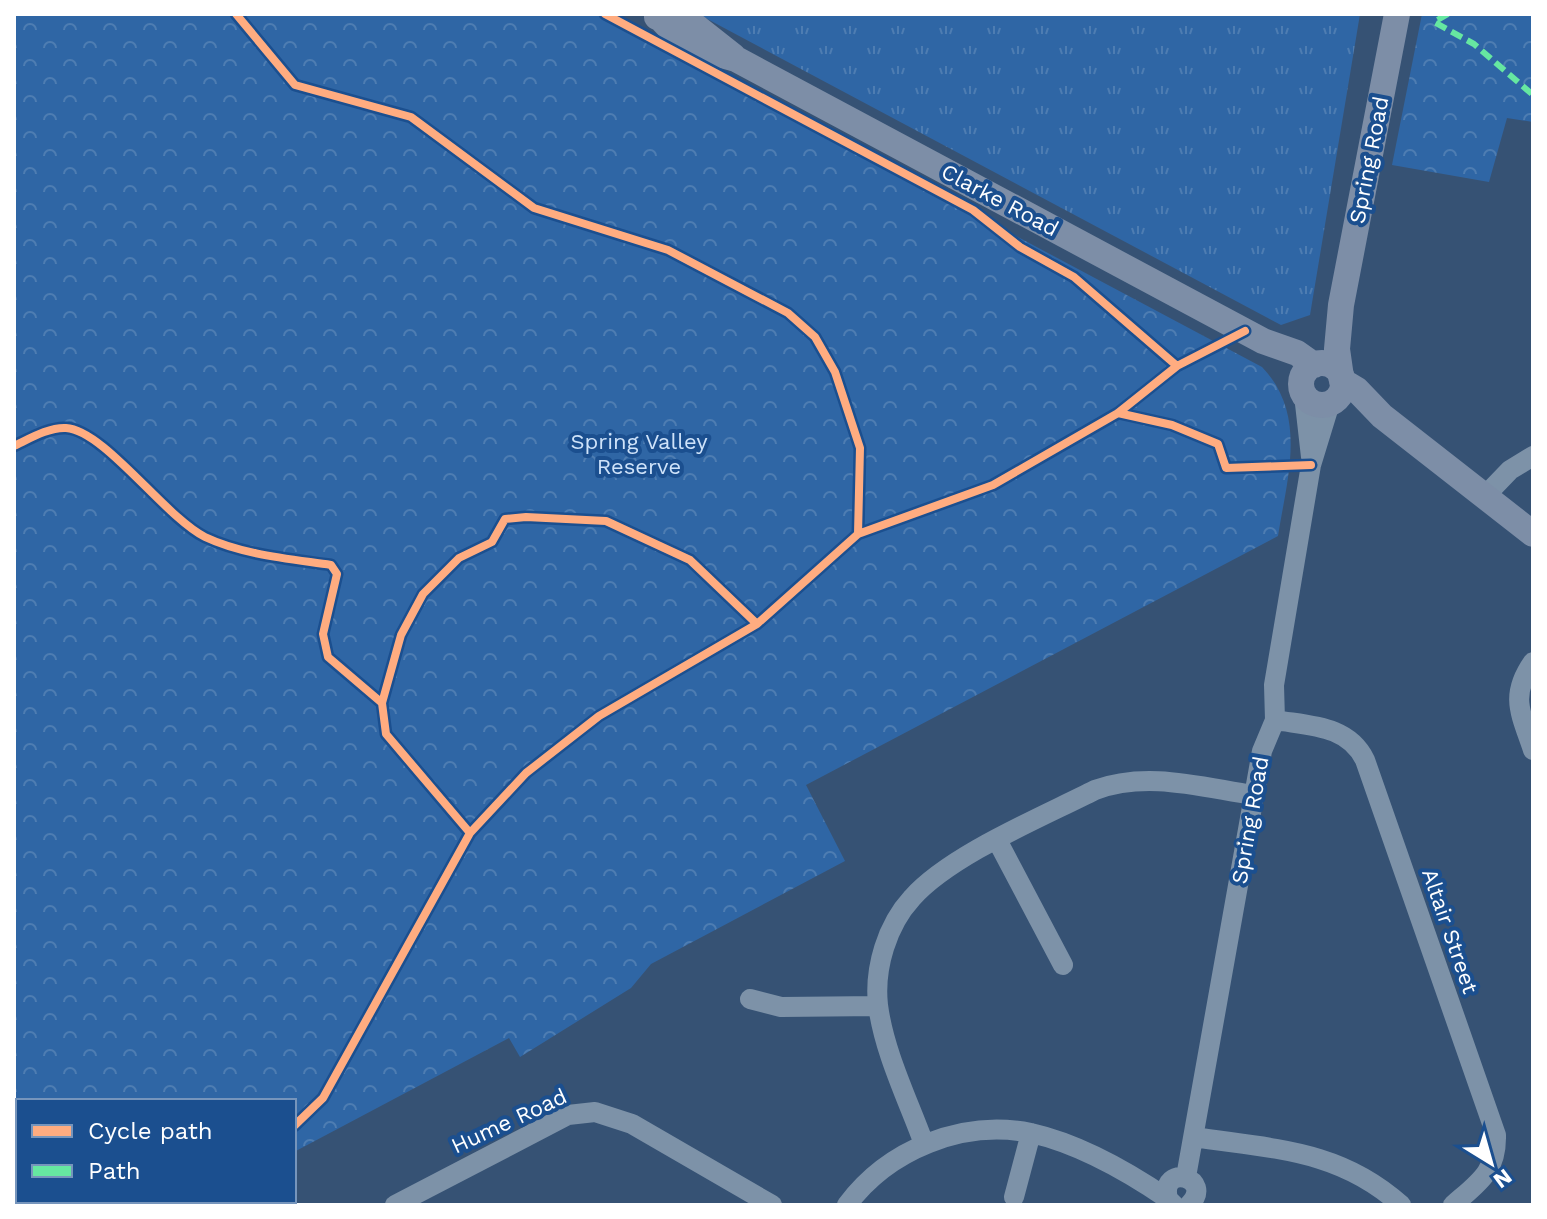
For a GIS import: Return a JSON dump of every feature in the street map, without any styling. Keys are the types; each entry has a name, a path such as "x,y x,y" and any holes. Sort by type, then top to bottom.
{"main road":[{"name":"Spring Road","path":"1337,391 1341,305 1397,14"},
{"name":"Clarke Road","path":"657,17 686,45 736,59 1263,341 1297,353 1316,364"},
{"name":"Spring Road","path":"1316,364 1341,305"},
{"name":"Clarke Road","path":"1263,341 1302,392"},
{"path":"1337,391 1332,366 1316,364 1304,372 1302,392 1315,404 1337,391 1370,400 1382,416 1533,534"}],"street":[{"name":"Spring Road","path":"1189,1205 1195,1198 1196,1188 1175,1190 1194,1137 1253,795 1262,751 1275,720 1274,685 1311,465 1337,391"},
{"name":"Spring Road","path":"1302,392 1311,465"},
{"path":"1485,496 1510,470 1533,456"},
{"path":"1533,662 1522,680 1518,697 1533,750"},
{"name":"Altair Street","path":"1275,720 1337,731 1357,746 1365,760 1496,1135 1490,1170 1453,1205"},
{"path":"924,1144 895,1065 878,1006 881,964 890,931 900,913 928,882 997,840 1095,790 1126,781 1156,780 1253,795"},
{"path":"997,840 1063,965"},
{"path":"750,999 781,1007 878,1006"},
{"name":"Hume Road","path":"395,1205 557,1120 580,1112 595,1112 632,1124 772,1205"},
{"path":"847,1205 881,1170 924,1144 973,1131 1031,1133 1054,1139 1175,1190"},
{"path":"1014,1197 1031,1133"},
{"path":"1194,1137 1319,1157 1356,1172 1401,1205"}],"green space":[{"name":"Spring Valley Reserve","path":"14,14 599,14 1262,367 1276,386 1290,426 1291,448 1278,536 806,785 845,861 651,964 631,988 520,1057 509,1038 296,1151 296,1099 16,1099 16,1203 194,1203 14,1205"},
{"path":"698,14 1360,14 1310,315 1281,325"},
{"path":"1422,14 1533,14 1533,122 1507,118 1489,182 1392,165"}],"marked path":[{"path":"1448,14 1434,22 1474,44 1533,95"}],"cycle path":[{"path":"236,14 295,85 411,117 534,208 668,250 788,313 815,337 835,372 860,448 858,534"},
{"path":"605,14 973,210 1020,247 1074,277 1177,366"},
{"path":"296,1124 323,1098 470,833 526,773 599,716 757,624 858,534 993,485 1118,413 1177,366 1245,331"},
{"path":"1118,413 1172,425 1218,444 1226,468 1311,465"},
{"path":"14,446 53,429 81,432 116,458 172,512 205,537 251,552 331,565 337,574 323,634 328,657 382,703 386,734 470,833"},
{"path":"382,703 401,635 423,594 459,558 492,542 505,519 526,517 606,521 690,560 757,624"}]}
